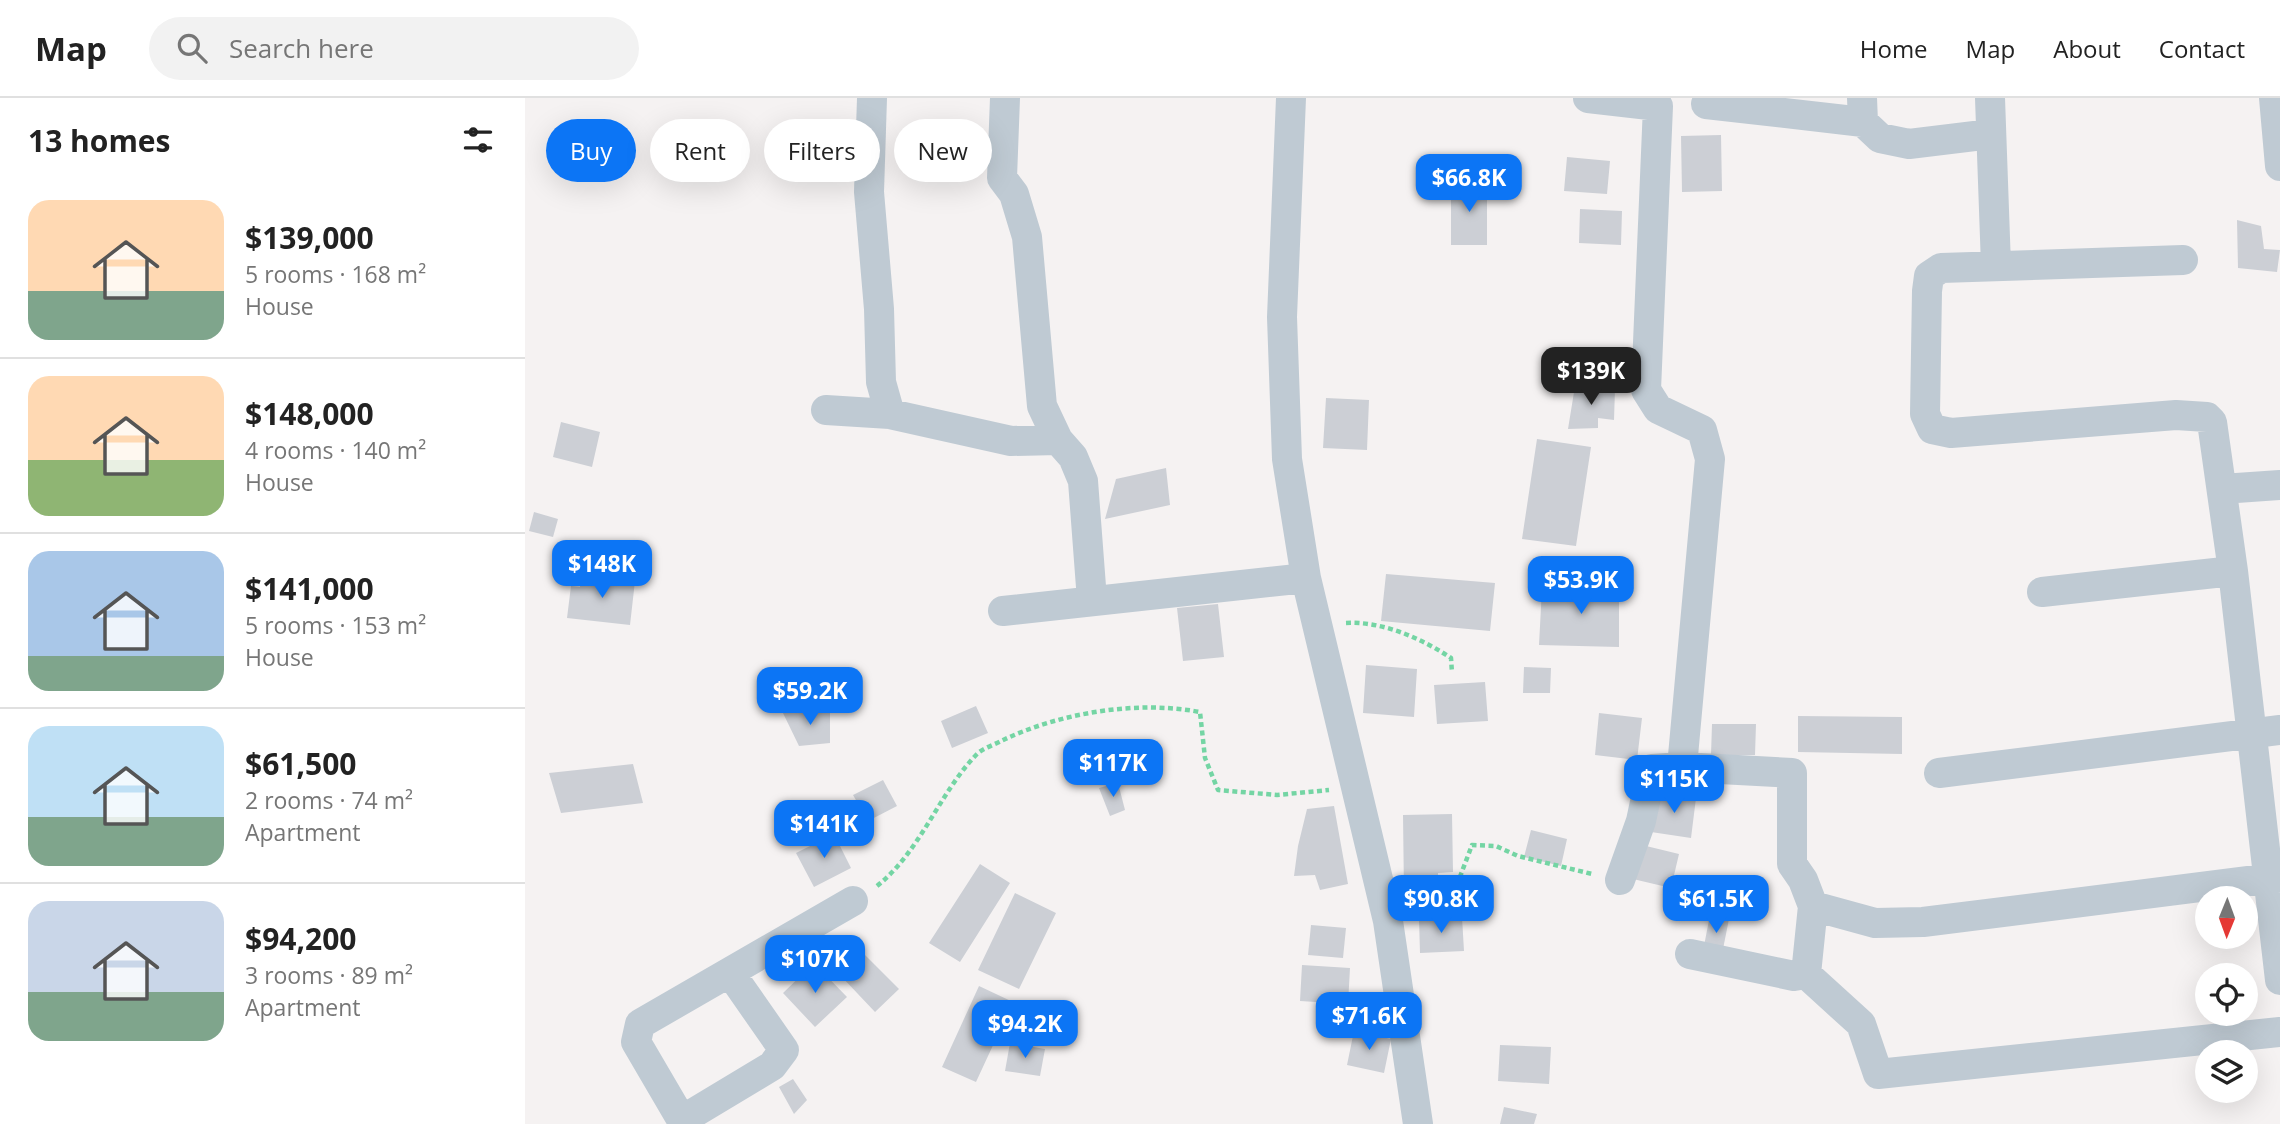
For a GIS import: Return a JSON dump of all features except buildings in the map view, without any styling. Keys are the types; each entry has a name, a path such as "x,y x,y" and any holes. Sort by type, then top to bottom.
{"street":[{"path":"871,98 869,192 879,309 881,382 890,414"},
{"path":"1005,98 1002,178 1014,194 1027,237 1042,406 1058,440 1073,457 1083,481 1092,600"},
{"path":"1290,98 1282,317 1286,446 1306,578 1383,899 1417,1124"},
{"path":"1588,98 1694,113 1707,101 1862,110 1880,138 1909,144 1991,134"},
{"path":"1990,98 1996,266"},
{"path":"2274,98 2280,166"},
{"path":"1658,106 1646,390 1658,409 1702,430 1710,459 1682,768"},
{"path":"2183,260 1941,268 1929,276 1925,414 1932,429 1951,433 2176,415 2207,416 2212,422 2233,571 2251,735 2274,877 2280,980"},
{"path":"826,410 890,414 1011,442 1058,440"},
{"path":"2222,489 2280,485"},
{"path":"2042,592 2233,571"},
{"path":"1003,611 1306,578"},
{"path":"1939,774 2280,730"},
{"path":"1620,880 1641,821 1652,769 1793,773 1792,864 1803,880 1813,906 1806,974"},
{"path":"1813,906 1875,923 1923,922 2274,877"},
{"path":"731,974 784,1050 772,1066 683,1122 636,1042 640,1024 731,974 853,901"},
{"path":"1690,954 1794,976 1806,974"},
{"path":"1806,974 1861,1024 1878,1074 2280,1032"}],"path":[{"path":"1317,625 1361,622 1393,630 1434,646 1451,658 1452,673"},
{"path":"853,901 880,885 907,854 979,752 1023,730 1086,715 1129,709 1179,708 1200,712 1205,758 1218,790 1277,795 1357,788"},
{"path":"1383,899 1429,900 1455,890 1472,845 1496,846 1518,856 1620,880"}]}
